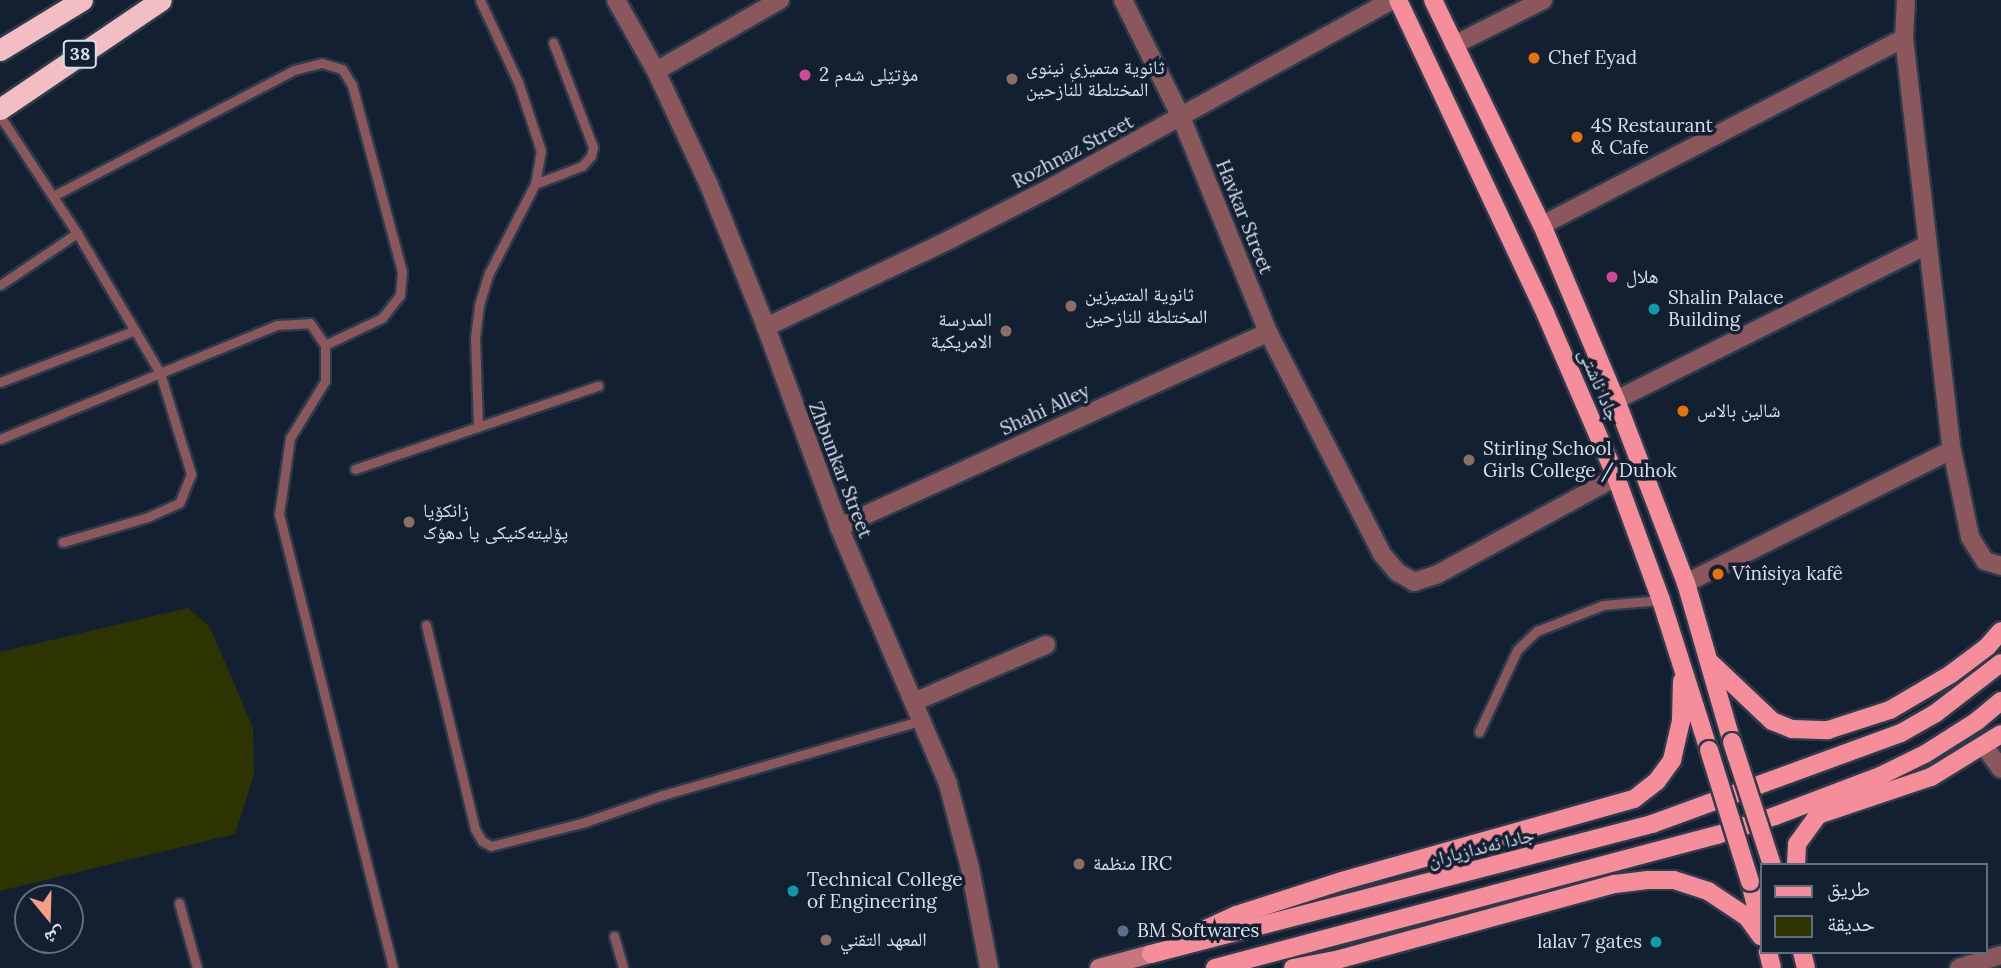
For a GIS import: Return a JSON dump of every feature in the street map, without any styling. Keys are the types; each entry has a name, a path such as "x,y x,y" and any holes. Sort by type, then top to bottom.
{"highway":[{"name":"38","path":"0,109 161,0"},
{"name":"38","path":"0,49 73,2"}],"main road":[{"name":"جادا ئاشتی","path":"1395,0 1546,314 1615,477 1661,600 1750,882 1759,919"},
{"name":"جادا ئاشتی","path":"1433,0 1542,225 1616,400 1686,583 1732,742 1771,863"},
{"path":"1710,661 1772,721 1792,729 1828,730 1890,710 1951,674 1987,647 2001,631"},
{"name":"جادا ئەندازیاران","path":"1099,968 1652,824 1866,748 1936,713 2001,663"},
{"path":"1151,954 1236,915 1329,885 1633,799 1657,781 1672,760 1682,721 1682,667"},
{"path":"1215,968 1717,835 1880,776 1925,754 1977,721 2001,701"},
{"path":"1796,863 1797,844 1818,814 1931,777 1985,747 2001,734"},
{"path":"1293,968 1340,959 1615,884 1648,880 1674,880 1708,891 1747,917 1759,933"}],"street":[{"name":"Zhbunkar Street","path":"617,0 656,72 709,185 766,327 839,527 948,784 970,868 989,968"},
{"path":"656,72 780,0"},
{"name":"Havkar Street","path":"1123,0 1181,117 1268,332 1381,554 1397,572 1414,582 1436,575 1615,477"},
{"name":"Rozhnaz Street","path":"766,327 951,239 1395,0"},
{"path":"1454,46 1543,0"},
{"path":"1906,0 1904,38 1952,450 1970,537 1985,561 2001,566"},
{"path":"1542,225 1904,38"},
{"path":"1616,400 1927,245"},
{"name":"Shahi Alley","path":"839,527 1268,332"},
{"path":"1686,583 1952,450"},
{"path":"914,702 1046,645"},
{"path":"1985,747 2001,769"},
{"path":"1959,968 2001,956"}],"lane":[{"path":"478,427 475,338 479,305 489,273 535,184 541,163 540,140 480,0"},
{"path":"535,184 582,166 593,147 553,42"},
{"path":"53,196 294,70 322,63 342,69 352,85 402,272 400,295 382,318 325,345"},
{"path":"0,116 77,233 160,373 191,474 179,503 148,517 63,542"},
{"path":"0,285 77,233"},
{"path":"0,439 277,325 310,323 325,345 325,381 290,438 279,514 393,968"},
{"path":"0,382 134,331"},
{"path":"355,469 598,386"},
{"path":"1479,732 1517,650 1537,631 1603,605 1661,600"},
{"path":"426,625 475,830 482,841 491,846 585,822 663,795 922,720"},
{"path":"179,903 197,968"},
{"path":"614,936 623,968"}],"green space":[{"path":"188,608 210,627 253,728 254,775 235,834 29,884 14,884 14,888 0,891 0,652"}],"place":[{"name":"Chef Eyad","path":"1534,58"},
{"name":"مۆتێلی شەم 2","path":"805,75"},
{"name":"ثانوية متميزي نينوى المختلطة للنازحين","path":"1012,79"},
{"name":"4S Restaurant & Cafe","path":"1577,137"},
{"name":"هلال","path":"1612,277"},
{"name":"ثانوية المتميزين المختلطة للنازحين","path":"1071,306"},
{"name":"Shalin Palace Building","path":"1654,309"},
{"name":"المدرسة الامريكية","path":"1006,331"},
{"name":"شالين بالاس","path":"1683,411"},
{"name":"Stirling School Girls College / Duhok","path":"1469,460"},
{"name":"زانکۆیا پۆلیتەکنیکی یا دهۆک","path":"409,522"},
{"name":"Vînîsiya kafê","path":"1718,574"},
{"name":"منظمة IRC","path":"1079,864"},
{"name":"Technical College of Engineering","path":"793,891"},
{"name":"BM Softwares","path":"1123,931"},
{"name":"المعهد التقني","path":"826,940"},
{"name":"lalav 7 gates","path":"1656,942"}]}
